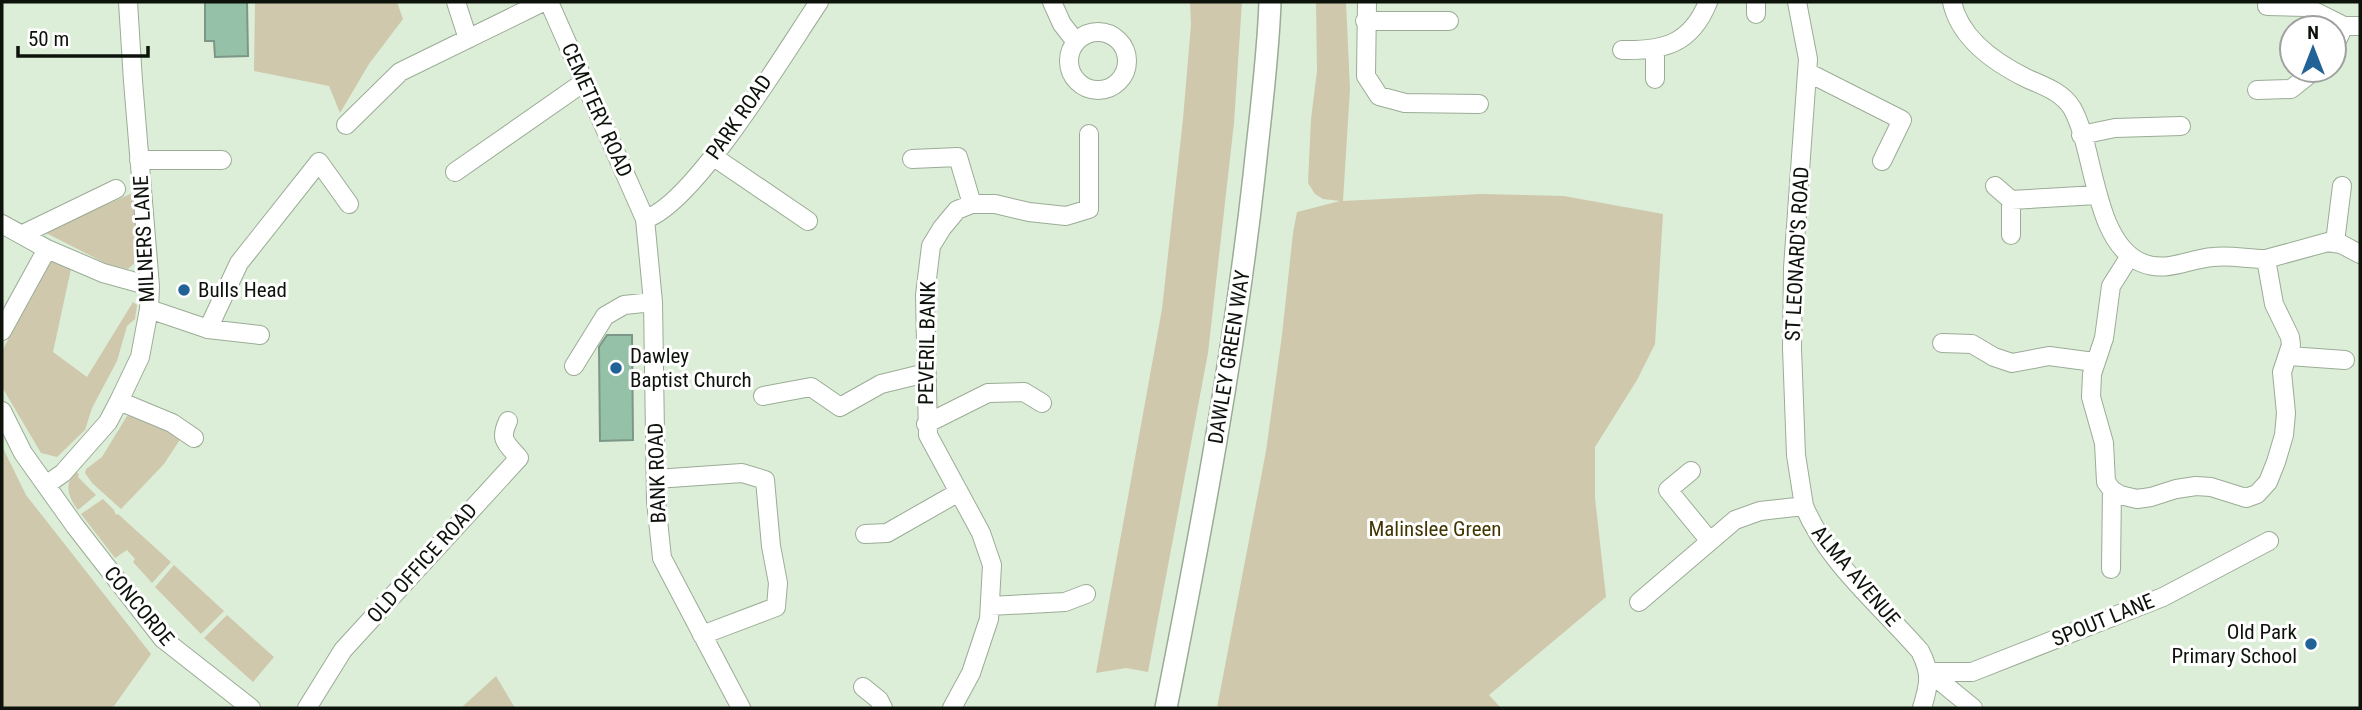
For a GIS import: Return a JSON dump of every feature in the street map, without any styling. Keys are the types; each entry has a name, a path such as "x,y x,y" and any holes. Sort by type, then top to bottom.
{"main road":[{"name":"DAWLEY GREEN WAY","path":"1166,708 1226,392 1268,52 1270,2"}],"street":[{"name":"MILNERS LANE","path":"46,485 63,473 108,422 140,357 149,309 150,286 128,2"},
{"path":"456,2 468,39"},
{"path":"346,125 400,72 543,2"},
{"name":"CEMETERY ROAD","path":"549,2 645,219"},
{"name":"PARK ROAD","path":"645,219 655,216 673,202 714,157 819,2"},
{"path":"1052,2 1062,24 1076,42"},
{"path":"1367,2 1366,76 1379,96 1405,103 1479,104"},
{"path":"1622,50 1655,49 1672,44 1691,32 1708,2"},
{"name":"ST LEONARD'S ROAD","path":"1797,2 1808,59 1793,268 1792,348 1796,456 1804,506"},
{"path":"1952,2 1961,26 1978,46 2012,71 2050,89 2067,102 2081,135 2097,195 2115,237 2130,256 2150,265 2168,268 2215,256 2266,260 2320,243 2335,242 2360,254"},
{"path":"2267,6 2306,7 2352,26"},
{"path":"1365,21 1449,21"},
{"path":"1093,32 1103,32 1121,42 1126,51 1128,61 1121,79 1096,97 1073,76 1069,59 1076,42 1093,32"},
{"path":"1655,49 1655,79"},
{"path":"1807,72 1906,113 1882,161"},
{"path":"454,172 584,82"},
{"path":"2257,90 2291,89 2297,84"},
{"path":"2081,135 2109,129 2180,126"},
{"path":"912,159 958,157 972,204 995,204 1029,212 1066,216 1089,209 1089,134"},
{"path":"714,157 808,221"},
{"path":"139,160 222,160"},
{"path":"208,329 239,263 319,162 349,204"},
{"path":"1995,186 2011,200 2097,195"},
{"path":"2335,242 2342,186"},
{"path":"23,234 116,189"},
{"path":"2011,200 2011,235"},
{"name":"PEVERIL BANK","path":"952,708 971,673 989,619 992,565 981,533 928,435 925,295 931,246 957,210 972,204"},
{"name":"BANK ROAD","path":"645,219 653,302 656,479 662,558 741,708"},
{"path":"2,224 47,249 103,272 150,286"},
{"path":"2,331 47,249"},
{"path":"2130,256 2111,286 2104,338 2094,362 2091,397 2104,443 2106,482 2112,490 2137,499 2189,486 2211,487 2241,497 2257,494 2268,482 2281,449 2286,413 2282,372 2289,356 2290,337 2274,303 2266,260"},
{"path":"574,366 605,316 624,305 653,302"},
{"path":"149,309 208,329 260,335"},
{"path":"1942,343 1972,344 1994,357 2012,363 2049,356 2094,362"},
{"path":"2289,356 2345,360"},
{"path":"764,396 811,387 840,407 881,384 926,373"},
{"path":"926,424 988,393 1024,392 1042,403"},
{"path":"119,401 172,423 194,438"},
{"name":"CONCORDE","path":"2,411 23,453 75,526 163,639 251,708"},
{"name":"OLD OFFICE ROAD","path":"307,708 343,650 519,458 503,438 508,421"},
{"path":"1691,471 1668,490 1709,540"},
{"path":"656,479 742,473 765,480 771,546 778,583 776,607 702,635"},
{"path":"2111,569 2112,490"},
{"path":"865,534 887,533 959,492"},
{"name":"ALMA AVENUE","path":"1639,602 1735,520 1753,512 1804,506 1826,547 1920,651 1929,672"},
{"name":"SPOUT LANE","path":"1929,672 1972,672 2163,597 2269,541"},
{"path":"990,606 1065,602 1086,594"},
{"path":"1922,708 1929,672"},
{"path":"1929,672 1973,708"},
{"path":"863,687 879,700 883,708"}],"green space":[{"path":"255,2 397,2 403,19 369,64 340,113 329,86 254,71"},
{"path":"1190,2 1242,2 1234,123 1208,353 1148,672 1126,668 1096,673 1162,309 1183,119 1191,24"},
{"name":"Malinslee Green","path":"1316,2 1346,2 1350,89 1343,201 1481,194 1564,196 1663,214 1655,344 1637,380 1595,447 1595,498 1606,597 1489,695 1501,708 1217,708 1266,451 1297,212 1340,201 1323,199 1315,194 1308,183 1311,119 1317,71"},
{"path":"135,192 140,247 137,261 128,269 107,264 44,232"},
{"path":"52,259 71,269 53,352 87,377 133,302 137,305 135,319 127,326 117,361 92,408 85,430 57,457 41,453 2,387 2,351"},
{"path":"131,415 183,435 164,464 121,509 92,483 85,473 86,469 102,457 127,416"},
{"path":"2,446 26,495 151,654 114,706 2,708"},
{"path":"75,471 96,495 78,510 68,486"},
{"path":"103,499 116,515 171,562 152,583 133,562 135,559 127,550 115,558 81,514"},
{"path":"174,565 224,611 201,634 155,587"},
{"path":"227,615 274,657 253,682 204,638"},
{"path":"496,676 515,708 461,708"}],"building":[{"path":"205,2 247,2 248,56 215,57 214,41 205,41"},
{"name":"Dawley Baptist Church","path":"607,335 632,335 633,440 600,441 599,347"}],"place":[{"name":"Bulls Head","path":"184,290"},
{"name":"Dawley Baptist Church","path":"616,368"},
{"name":"Old Park Primary School","path":"2311,644"}]}
